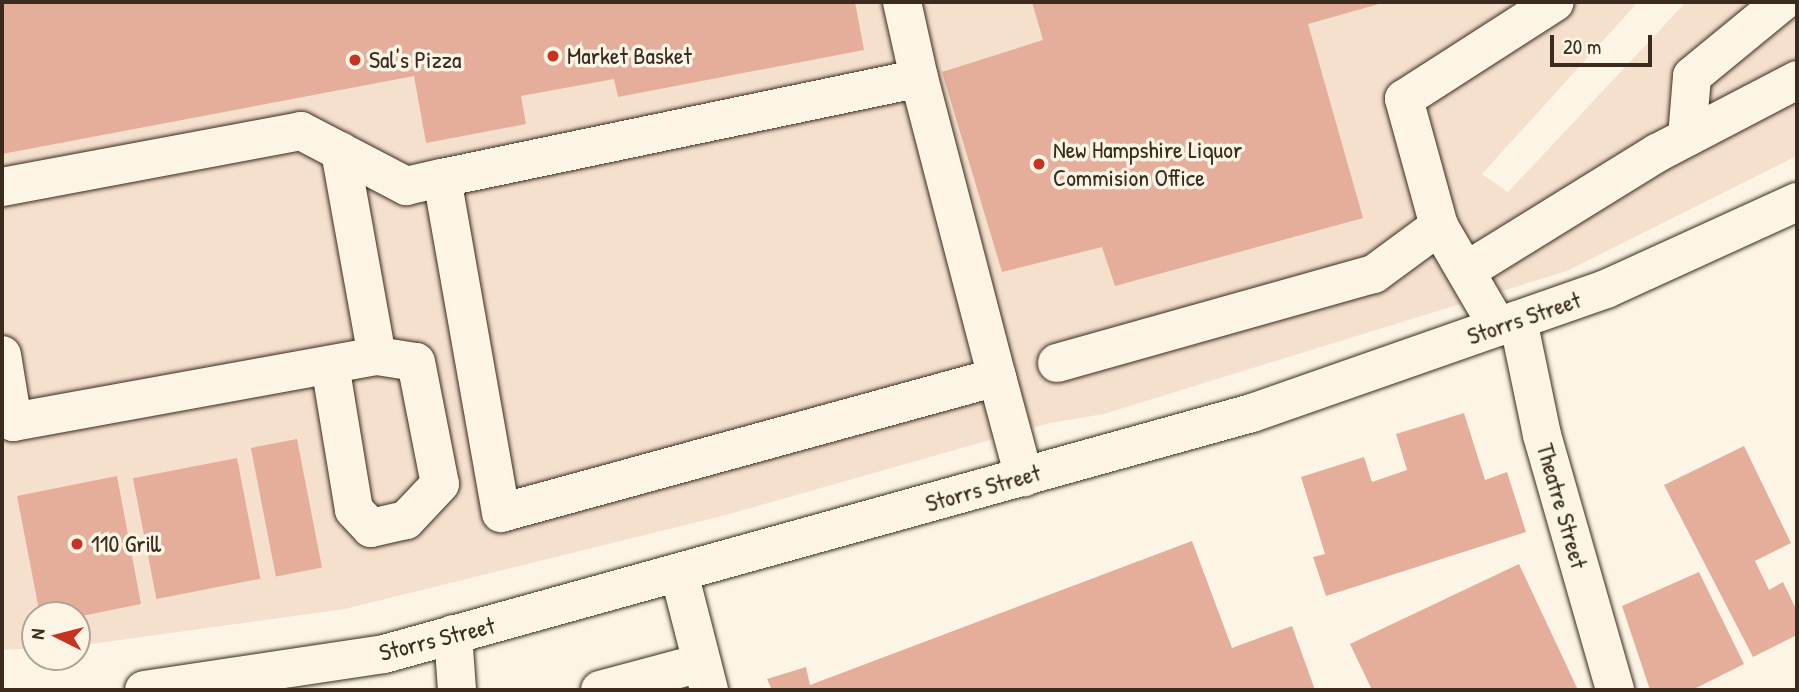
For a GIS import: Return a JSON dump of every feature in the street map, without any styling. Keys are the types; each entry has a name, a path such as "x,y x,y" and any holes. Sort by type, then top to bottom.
{"street":[{"path":"902,2 919,78 1024,477"},
{"name":"Theatre Street","path":"1555,2 1404,99 1439,226 1466,271 1508,324 1615,690"},
{"path":"1687,137 1692,76 1782,2"},
{"path":"2,187 301,131 406,186 919,78"},
{"path":"1466,271 1687,137 1797,80"},
{"path":"340,151 377,356"},
{"path":"442,178 501,513 997,377"},
{"name":"Storrs Street","path":"144,690 384,653 1252,413 1606,289 1797,202"},
{"path":"1057,363 1374,274 1439,226"},
{"path":"2,355 13,422 377,356 416,362 440,484 406,520 371,528 354,510 330,365"},
{"path":"600,690 705,676 679,573"},
{"path":"453,634 457,690"}],"shaded area":[{"path":"2,2 1638,2 1482,174 1508,192 1686,2 1797,2 1797,156 1567,271 1104,414 1050,423 726,515 345,609 91,644 91,601 21,601 21,649 2,650"}],"building":[{"path":"2,2 855,2 864,50 618,97 614,79 521,96 526,124 426,143 414,76 2,154"},
{"path":"1032,2 1386,2 1308,24 1363,218 1115,286 1102,247 1002,272 942,72 1043,40"},
{"path":"1464,413 1485,480 1507,472 1526,532 1326,596 1313,557 1325,554 1301,477 1364,457 1372,482 1407,470 1396,434"},
{"path":"297,439 322,568 276,577 251,448"},
{"path":"1744,446 1791,543 1755,561 1769,590 1783,582 1797,611 1797,635 1753,657 1664,485"},
{"path":"237,458 260,579 156,599 133,478"},
{"path":"117,476 141,604 91,614 91,601 37,601 17,496"},
{"path":"1192,541 1232,648 1292,626 1315,690 772,690 767,679 806,667 810,685"},
{"path":"1519,564 1578,690 1372,690 1350,644"},
{"path":"1699,572 1744,664 1692,690 1650,690 1622,606"}],"place":[{"name":"Market Basket","path":"553,56"},
{"name":"Sal's Pizza","path":"355,60"},
{"name":"New Hampshire Liquor Commision Office","path":"1039,164"},
{"name":"110 Grill","path":"77,544"}]}
